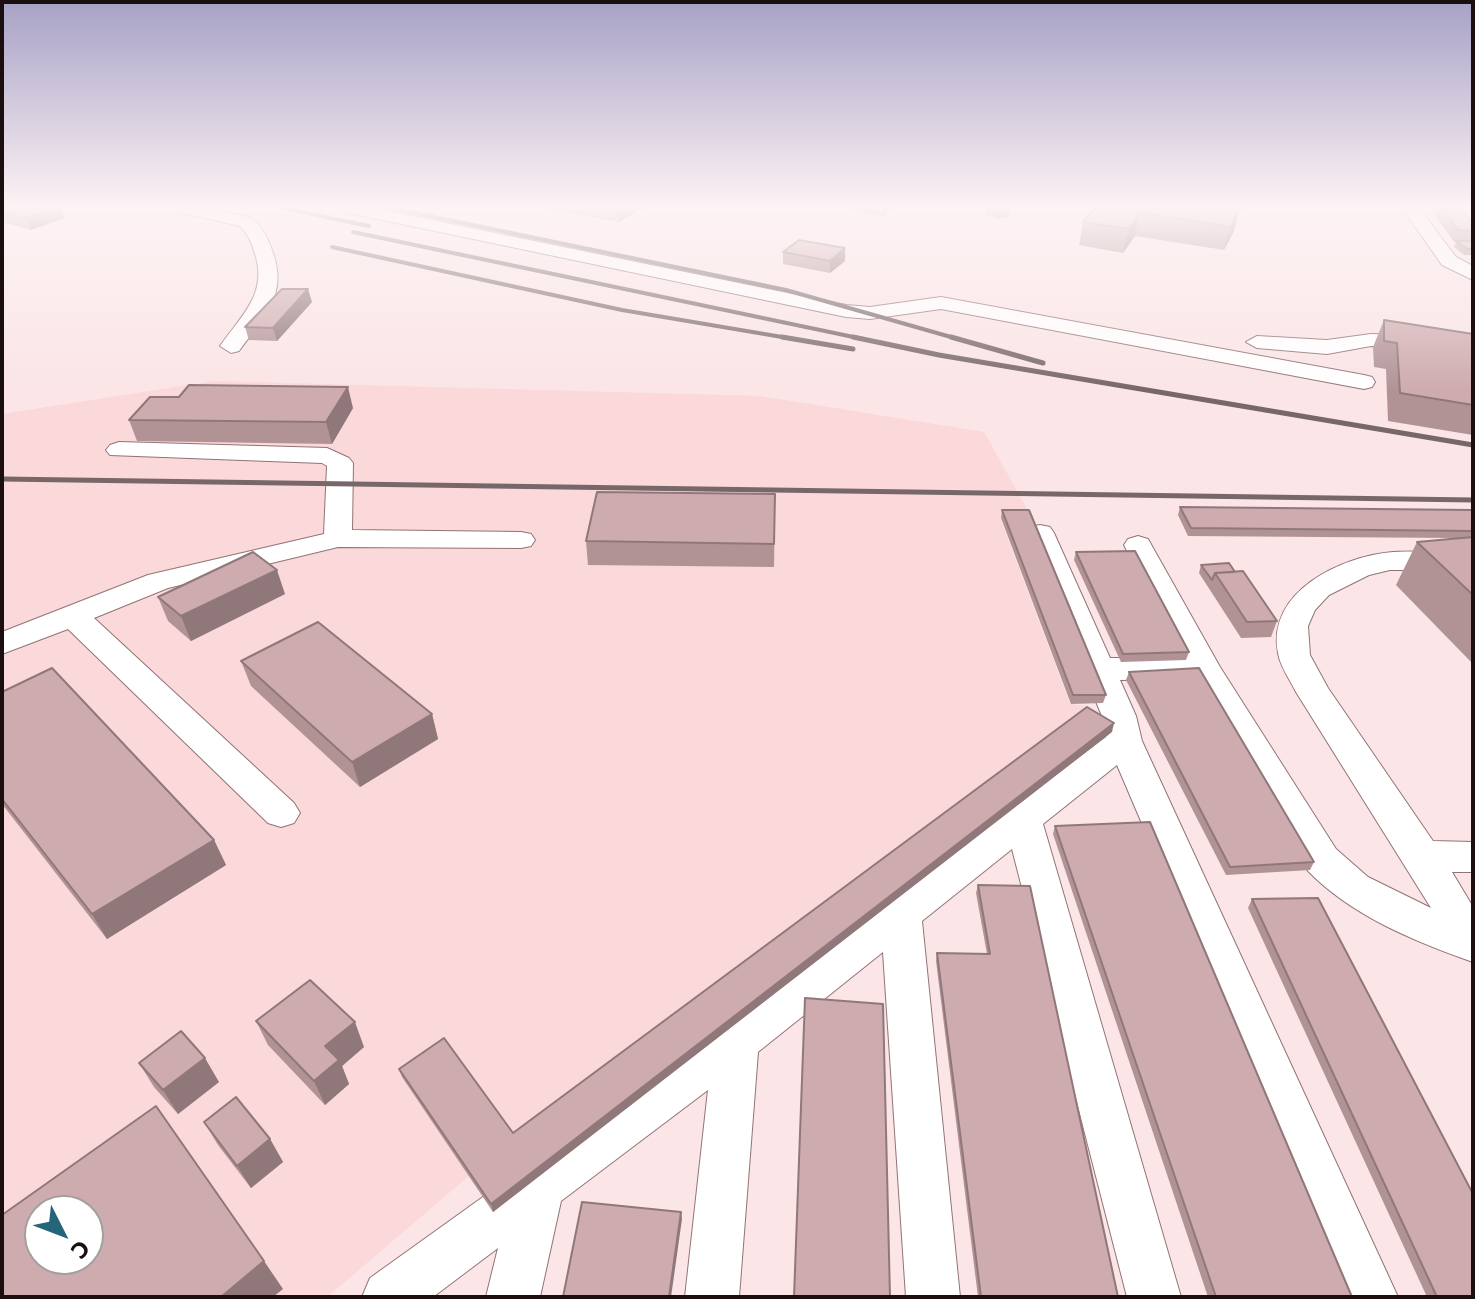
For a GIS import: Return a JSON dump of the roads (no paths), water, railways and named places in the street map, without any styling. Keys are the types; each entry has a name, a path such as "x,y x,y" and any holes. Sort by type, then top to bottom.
{"street":[{"path":"231,346 270,293 272,279 269,269"},
{"path":"642,269 846,311 870,313 941,303 1364,382"},
{"path":"1074,306 1294,347 1327,347 1371,340 1473,343"},
{"path":"119,450 327,456 340,463 338,539"},
{"path":"1040,533 1119,716 1124,741 1371,1297"},
{"path":"2,644 158,581 338,539 521,540"},
{"path":"1138,545 1204,668 1322,860 1338,879 1375,900 1473,944"},
{"path":"1294,655 1292,626 1301,606 1318,589 1359,569 1390,561 1473,561"},
{"path":"1263,607 1313,692 1422,856 1473,944"},
{"path":"71,614 281,813"},
{"path":"1099,669 1204,668"},
{"path":"389,1297 736,1042 1124,741"},
{"path":"1023,819 1154,1297"},
{"path":"1422,856 1473,857"},
{"path":"901,914 933,1297"},
{"path":"712,1297 736,1042"},
{"path":"513,1297 539,1187"}],"railway":[{"path":"432,269 622,310 794,339"},
{"path":"528,269 863,339"},
{"path":"683,269 786,290 958,339"},
{"path":"782,337 853,349"},
{"path":"853,337 939,355 1473,445"},
{"path":"951,337 1043,363"},
{"path":"2,479 1473,500"}]}
